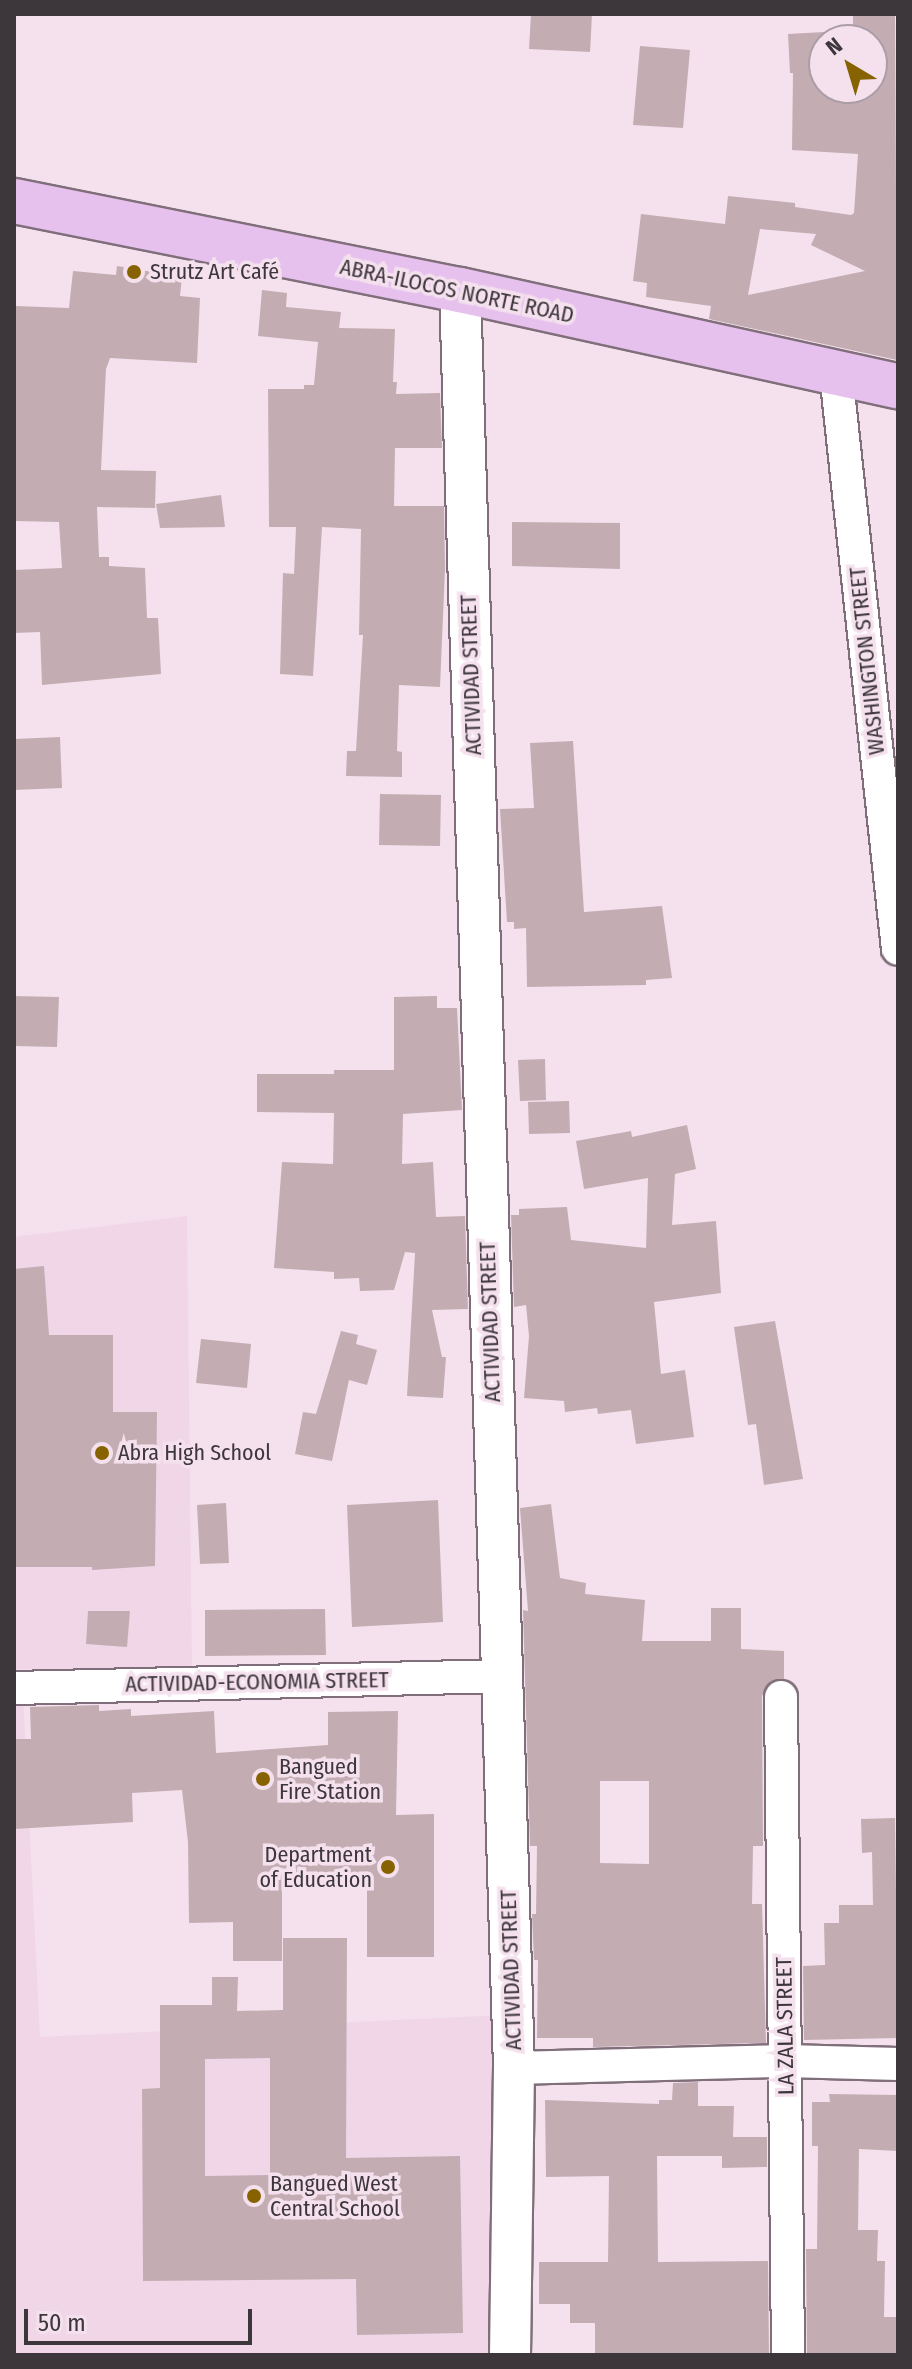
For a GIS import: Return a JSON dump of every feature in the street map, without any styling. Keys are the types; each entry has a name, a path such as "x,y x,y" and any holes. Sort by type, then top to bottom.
{"main road":[{"name":"ABRA-ILOCOS NORTE ROAD","path":"15,208 460,290 898,386"}],"street":[{"name":"ACTIVIDAD STREET","path":"460,290 514,2068 510,2355"},
{"name":"WASHINGTON STREET","path":"836,373 898,949"},
{"name":"ACTIVIDAD-ECONOMIA STREET","path":"14,1688 501,1676"},
{"name":"LA ZALA STREET","path":"781,1697 788,2355"},
{"path":"514,2068 786,2061 898,2064"}],"shaded area":[{"name":"Abra High School","path":"187,1216 192,1669 14,1669 14,1237"},
{"name":"Bangued West Central School","path":"14,1697 23,1697 40,2037 503,2015 488,2355 14,2355"}],"building":[{"path":"531,14 592,14 590,52 529,49"},
{"path":"853,14 895,14 897,360 709,319 711,306 646,297 647,283 633,281 641,214 725,224 728,196 854,213 858,154 792,150 793,73 790,73 788,34 808,33 808,104 888,104 888,24 853,24","holes":["760,229 816,234 811,245 865,271 748,295"]},
{"path":"640,46 690,50 683,128 633,125"},
{"path":"117,266 182,277 180,296 200,298 197,363 110,358 106,369 101,470 156,471 155,508 97,507 99,557 109,557 109,566 145,568 147,618 158,618 161,674 42,685 40,632 14,633 14,570 62,568 59,522 14,521 16,306 69,308 73,271 116,275"},
{"path":"262,290 287,293 286,307 341,312 339,328 395,329 393,382 397,382 396,394 440,393 442,448 395,448 394,506 444,506 440,687 399,685 397,751 402,752 402,777 346,776 347,751 356,751 363,635 359,635 361,529 322,527 313,676 280,674 283,573 294,574 296,527 269,527 268,389 304,389 304,385 314,385 318,342 258,336"},
{"path":"221,495 225,527 160,528 156,504"},
{"path":"512,522 620,523 620,569 512,566"},
{"path":"60,737 62,788 14,790 14,739"},
{"path":"573,741 584,912 662,906 672,978 646,980 646,985 527,987 526,928 514,929 514,922 507,922 500,809 534,808 530,743"},
{"path":"380,794 441,795 440,846 379,845"},
{"path":"14,996 59,997 57,1047 14,1046"},
{"path":"437,996 437,1008 457,1008 462,1110 403,1114 402,1164 433,1162 436,1217 465,1216 468,1309 432,1310 442,1357 446,1357 443,1398 407,1396 415,1253 405,1252 394,1290 360,1291 359,1278 334,1279 334,1272 274,1268 282,1162 333,1164 334,1113 257,1112 257,1074 394,1070 394,997"},
{"path":"545,1059 546,1100 520,1101 518,1060"},
{"path":"569,1101 570,1133 529,1134 528,1102"},
{"path":"687,1125 696,1169 675,1174 672,1225 716,1221 721,1293 654,1302 661,1374 685,1370 694,1437 636,1444 631,1410 598,1414 597,1408 565,1412 564,1401 524,1398 529,1336 526,1305 514,1307 511,1215 519,1215 519,1209 567,1207 571,1240 646,1248 648,1178 584,1189 576,1141 631,1131 632,1137"},
{"path":"44,1266 49,1335 113,1335 113,1412 157,1412 155,1566 92,1570 92,1567 14,1567 14,1269"},
{"path":"775,1321 803,1479 764,1485 756,1424 748,1425 734,1327"},
{"path":"341,1331 358,1335 356,1344 377,1350 367,1385 349,1380 332,1461 295,1454 303,1412 316,1414"},
{"path":"201,1339 251,1344 247,1388 196,1383"},
{"path":"438,1500 443,1622 352,1627 347,1505"},
{"path":"226,1503 229,1563 200,1564 197,1505"},
{"path":"551,1504 560,1578 586,1583 585,1594 645,1600 642,1641 711,1641 711,1608 741,1608 741,1649 784,1651 784,1679 771,1681 762,1696 763,1846 753,1846 752,1904 762,1904 766,2043 593,2047 593,2038 537,2038 538,1960 534,1960 532,1914 536,1914 537,1846 530,1846 523,1610 528,1611 520,1508","holes":["600,1781 649,1781 649,1864 600,1863"]},
{"path":"325,1609 326,1655 205,1656 205,1610"},
{"path":"88,1611 130,1611 127,1647 86,1644"},
{"path":"99,1705 99,1711 131,1709 131,1716 214,1711 216,1753 328,1745 328,1712 398,1711 396,1815 434,1814 434,1957 367,1957 367,1882 282,1883 282,1961 233,1961 233,1922 189,1923 188,1842 182,1790 132,1793 133,1822 14,1829 14,1739 31,1739 30,1707"},
{"path":"895,1818 898,2038 804,2040 803,1966 825,1965 824,1923 839,1923 839,1905 873,1905 872,1852 862,1853 861,1819"},
{"path":"283,1938 347,1938 346,2158 460,2156 463,2333 357,2335 356,2279 143,2281 142,2089 160,2088 160,2005 212,2005 212,1977 238,1977 237,2011 283,2010","holes":["270,2058 270,2175 205,2176 205,2059"]},
{"path":"698,2082 698,2106 734,2106 733,2137 767,2137 767,2167 722,2168 722,2156 657,2156 658,2262 768,2261 769,2355 595,2355 595,2323 570,2323 570,2304 539,2304 539,2262 608,2262 609,2176 546,2177 545,2100 659,2104 659,2100 672,2100 673,2083"},
{"path":"829,2094 898,2095 898,2151 859,2149 858,2230 878,2230 877,2261 885,2261 884,2317 898,2317 898,2355 807,2355 806,2249 817,2249 818,2146 812,2146 812,2102 830,2102"}],"place":[{"name":"Strutz Art Café","path":"134,272"},
{"name":"Abra High School","path":"102,1453"},
{"name":"Bangued Fire Station","path":"263,1779"},
{"name":"Department of Education","path":"388,1867"},
{"name":"Bangued West Central School","path":"254,2196"}]}
